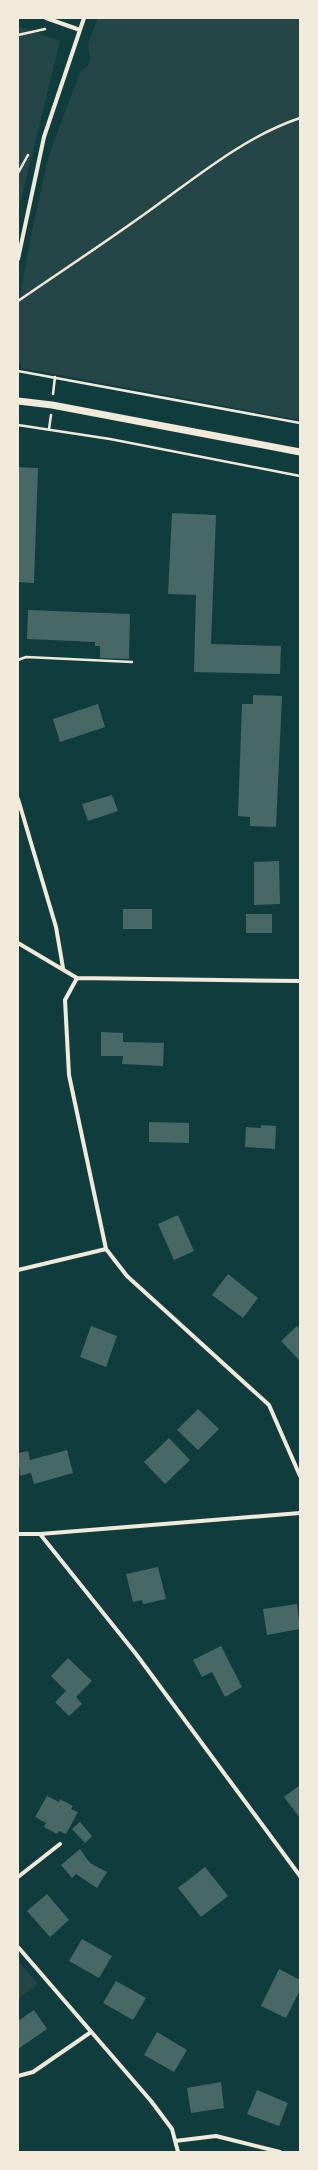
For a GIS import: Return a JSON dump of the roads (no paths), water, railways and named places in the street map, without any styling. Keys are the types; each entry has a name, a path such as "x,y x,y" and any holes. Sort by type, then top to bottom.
{"street":[{"path":"46,18 80,30"},
{"path":"18,259 44,137 84,18"},
{"path":"18,401 52,405 300,452"},
{"path":"18,799 56,927 63,968"},
{"path":"18,944 63,968 77,978 300,981"},
{"path":"77,978 65,1000 69,1075 106,1249 127,1276 269,1405 300,1476"},
{"path":"18,1270 106,1249"},
{"path":"18,1534 40,1534 300,1513"},
{"path":"40,1534 136,1654 300,1876"},
{"path":"18,1877 60,1844"},
{"path":"18,1947 151,2101 172,2129 178,2152"},
{"path":"18,2076 32,2072 92,2032"},
{"path":"176,2141 216,2136 280,2152"}]}
